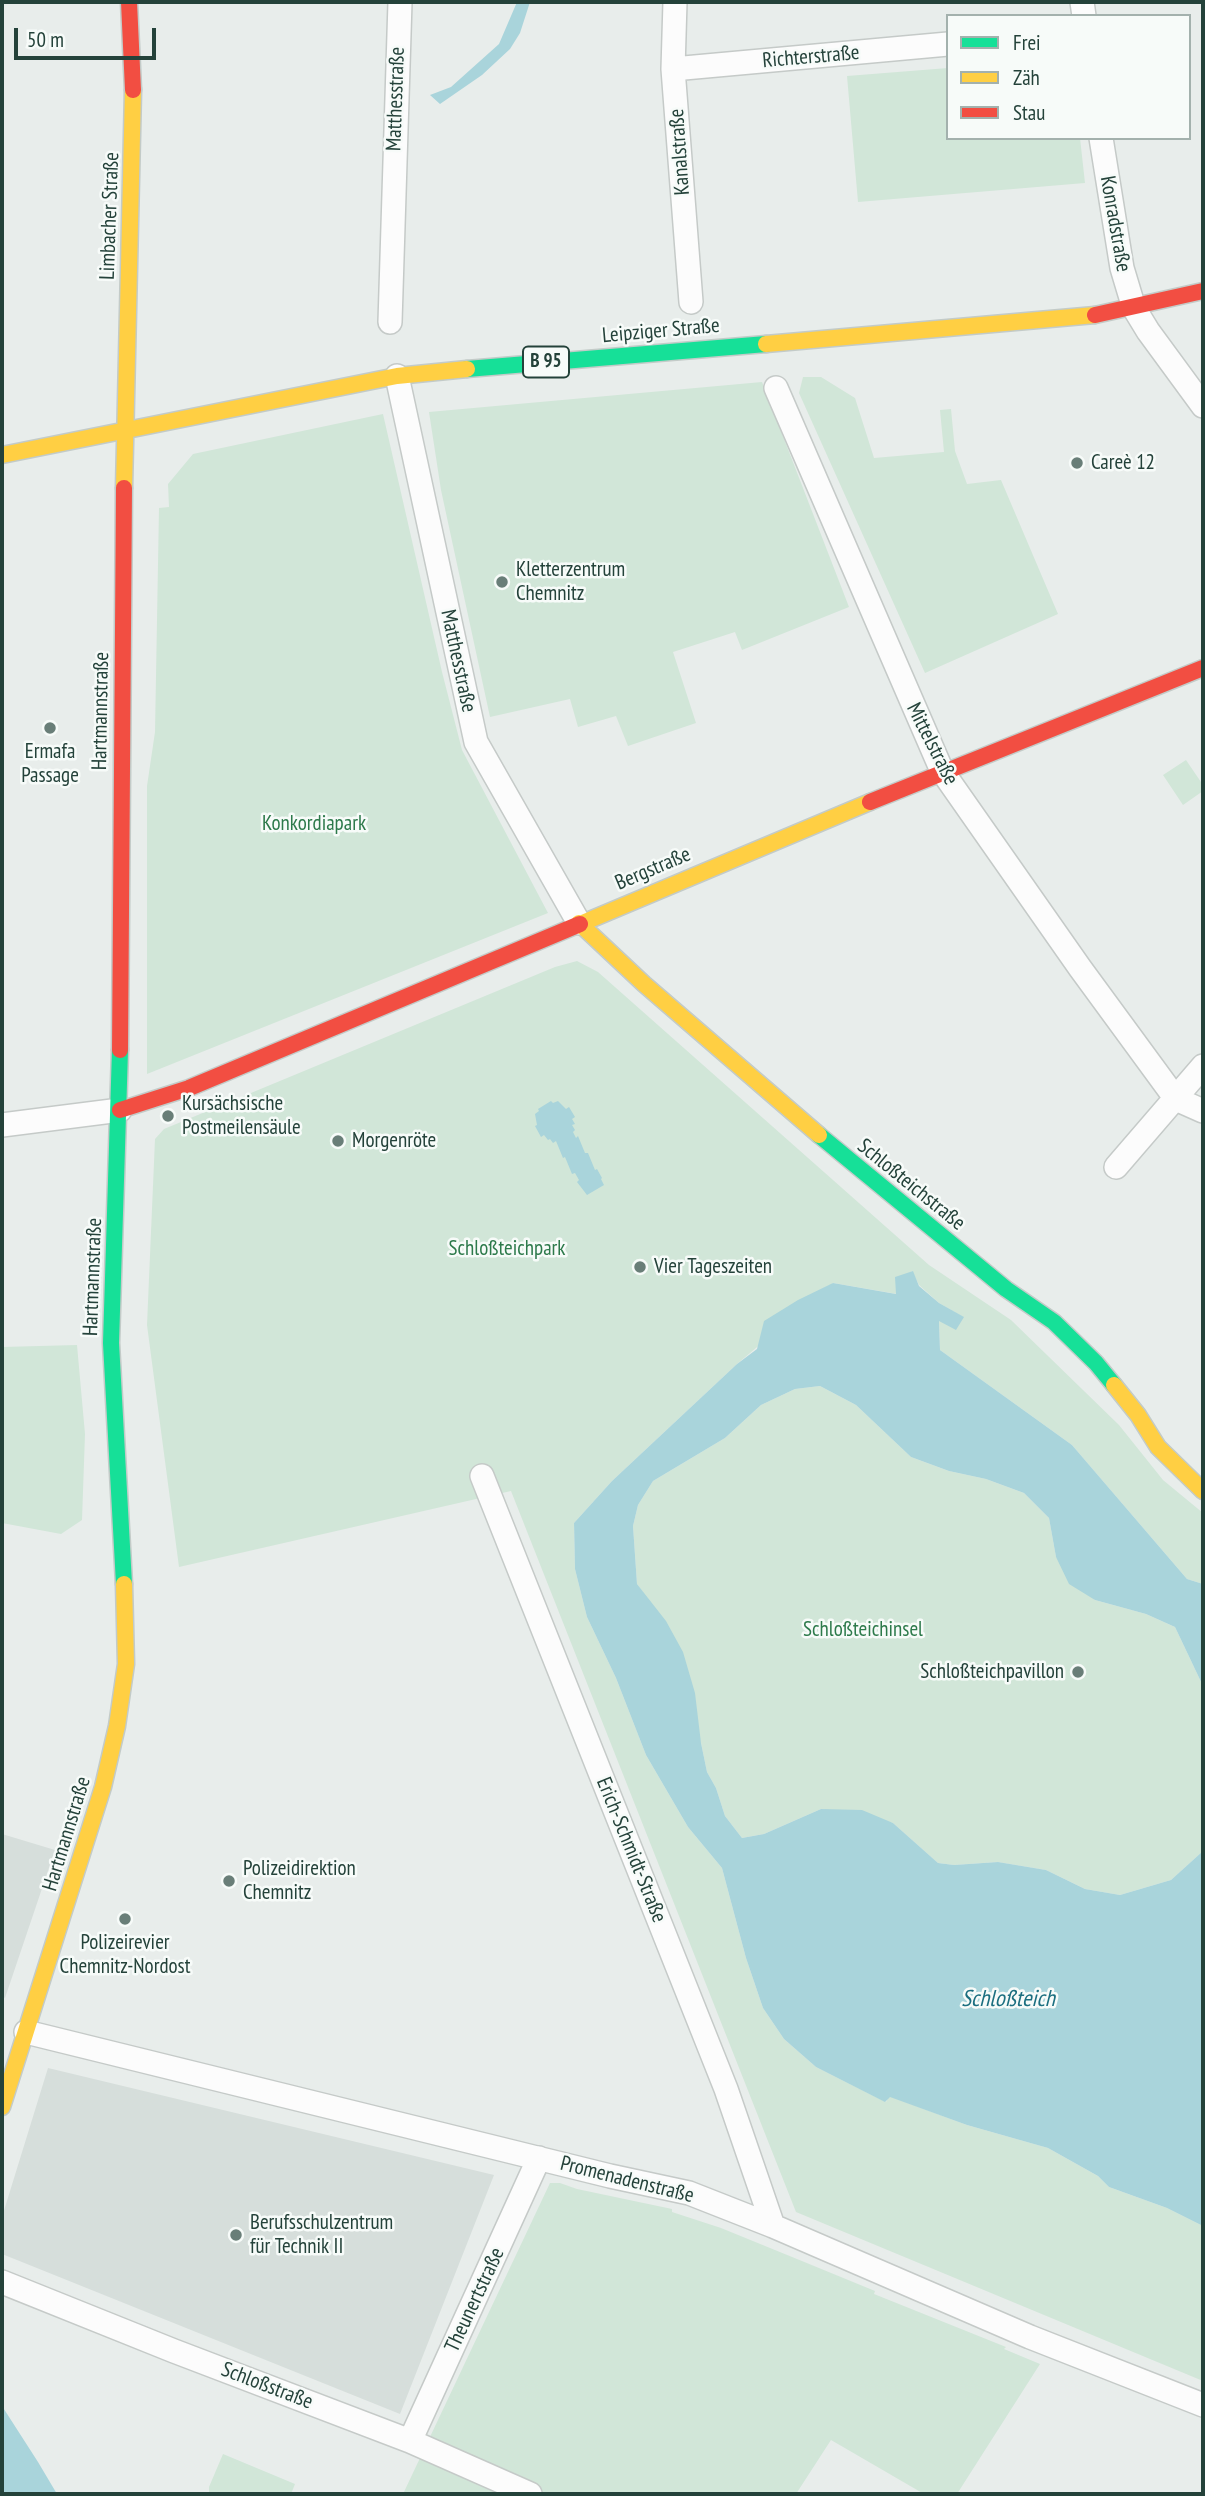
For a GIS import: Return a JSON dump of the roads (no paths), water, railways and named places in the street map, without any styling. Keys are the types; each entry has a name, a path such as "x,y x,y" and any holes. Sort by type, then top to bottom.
{"main road":[{"name":"Limbacher Straße","path":"124,431 134,107 129,2"},
{"name":"Leipziger Straße","path":"124,431 397,376 1088,316 1203,291"},
{"name":"B 95","path":"2,455 124,431"},
{"name":"Hartmannstraße","path":"2,2107 103,1787 123,1688 126,1627 111,1343 120,1110 124,431"},
{"name":"Bergstraße","path":"120,1110 211,1079 942,771 976,760 1203,668"},
{"name":"Schloßteichstraße","path":"579,923 644,984 847,1160 997,1282 1054,1322 1096,1363 1138,1415 1158,1447 1203,1490"}],"street":[{"name":"Matthesstraße","path":"390,322 400,2"},
{"name":"Kanalstraße","path":"675,2 673,69 691,303"},
{"name":"Richterstraße","path":"673,69 946,44"},
{"name":"Konradstraße","path":"1101,140 1122,268 1134,308 1203,406"},
{"name":"Matthesstraße","path":"397,376 476,742 579,923"},
{"name":"Mittelstraße","path":"776,388 942,771 1080,968 1177,1099"},
{"path":"1116,1167 1203,1066"},
{"path":"1177,1099 1203,1111"},
{"path":"2,1125 120,1110"},
{"name":"Erich-Schmidt-Straße","path":"482,1476 726,2089 773,2226"},
{"name":"Promenadenstraße","path":"26,2032 690,2193 1030,2337 1203,2405"},
{"name":"Theunertstraße","path":"410,2441 539,2158"},
{"name":"Schloßstraße","path":"2,2282 410,2441 530,2494"}],"water":[{"path":"517,2 530,2 520,33 510,49 482,75 440,104 430,95 451,87 499,44"},
{"path":"551,1101 558,1101 566,1109 569,1107 575,1117 572,1119 575,1124 572,1125 575,1130 573,1132 602,1178 604,1185 587,1195 577,1182 579,1180 575,1173 572,1174 556,1141 553,1143 544,1135 541,1137 535,1126 538,1109"},
{"name":"Schloßteich","path":"913,1271 919,1286 939,1303 964,1317 956,1330 939,1321 940,1350 1072,1445 1187,1579 1203,1584 1203,1686 1175,1627 1146,1614 1095,1600 1069,1584 1056,1557 1049,1518 1024,1493 911,1457 856,1405 820,1386 795,1389 761,1405 725,1438 653,1481 638,1505 633,1526 637,1584 666,1621 683,1652 695,1693 707,1772 716,1788 725,1816 742,1838 764,1834 821,1809 862,1810 893,1823 938,1863 954,1865 998,1862 1046,1870 1085,1889 1120,1895 1171,1880 1203,1851 1203,2226 1167,2208 1109,2187 1098,2176 1048,2148 967,2125 890,2097 885,2102 816,2067 784,2039 763,2008 746,1958 722,1868 688,1827 646,1755 616,1678 587,1617 575,1569 574,1523 612,1481 737,1364 757,1349 764,1321 833,1283 896,1294 895,1277"},
{"path":"2,2406 38,2462 57,2494 2,2494"}],"place":[{"name":"Careè 12","path":"1077,463"},
{"name":"Kletterzentrum Chemnitz","path":"502,582"},
{"name":"Ermafa Passage","path":"50,728"},
{"name":"Kursächsische Postmeilensäule","path":"168,1116"},
{"name":"Morgenröte","path":"338,1141"},
{"name":"Vier Tageszeiten","path":"640,1267"},
{"name":"Schloßteichpavillon","path":"1078,1672"},
{"name":"Polizeidirektion Chemnitz","path":"229,1881"},
{"name":"Polizeirevier Chemnitz-Nordost","path":"125,1919"},
{"name":"Berufsschulzentrum für Technik II","path":"236,2235"}],"park label":[{"name":"Konkordiapark","path":"314,824"},
{"name":"Schloßteichpark","path":"507,1249"},
{"name":"Schloßteichinsel","path":"863,1630"}]}
